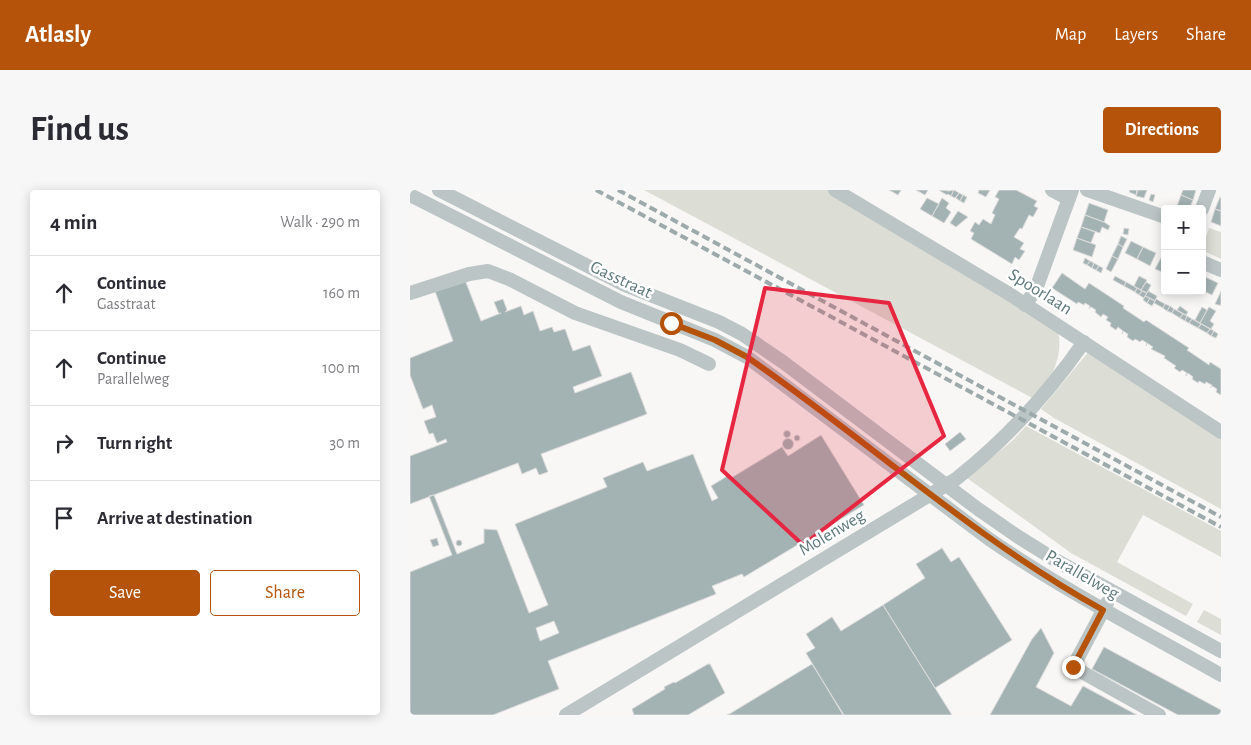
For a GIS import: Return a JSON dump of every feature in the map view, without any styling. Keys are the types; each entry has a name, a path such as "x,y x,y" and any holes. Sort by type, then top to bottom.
{"street":[{"name":"Gasstraat","path":"439,190 625,285 719,322 742,334 783,362 947,486"},
{"name":"Spoorlaan","path":"835,190 1025,305 1221,432"},
{"path":"1025,305 1036,289 1071,194 1052,190"},
{"path":"1087,190 1161,216"},
{"path":"1203,205 1209,190"},
{"name":"Gasstraat","path":"410,195 621,302 731,348 768,372 931,496"},
{"path":"1206,264 1221,270"},
{"path":"410,293 469,274 488,271 509,279 575,313 680,350 709,364"},
{"name":"Molenweg","path":"566,715 947,486 988,454 1011,431 1065,370 1084,342"},
{"name":"Parallelweg","path":"947,486 1017,536 1057,561 1221,651"},
{"name":"Parallelweg","path":"931,496 1019,560 1103,610 1221,675"},
{"path":"1113,592 1073,667 1159,715"}],"highlighted area":[{"path":"765,288 889,303 944,436 803,545 722,470"}],"shaded area":[{"path":"644,190 834,190 1058,332 1059,350 1054,368 1036,400"},
{"path":"1209,228 1221,232 1221,259 1206,252 1206,237"},
{"path":"1090,350 1221,436 1221,509 1054,418 1041,409"},
{"path":"1026,426 1221,531 1221,557 1143,515 1117,562 1193,604 1186,616 1071,553 967,478 1012,441"},
{"path":"1204,610 1221,619 1221,635 1197,622"}],"building":[{"path":"889,190 901,190 898,195"},
{"path":"916,190 928,190 925,195"},
{"path":"940,190 949,191 954,190 951,196"},
{"path":"954,190 959,193 955,198 951,196"},
{"path":"978,190 990,190 986,197 978,193"},
{"path":"999,190 1016,190 1037,201 1034,206 1038,208 1033,217 1029,215 1022,229 1020,228 1014,237 1024,243 1020,249 1025,251 1019,260 1015,257 1012,264 971,239 974,233 970,231 975,222 979,225 983,219 991,224 995,215 992,213 999,199 995,197"},
{"path":"1130,190 1137,190 1136,195 1129,192"},
{"path":"1138,190 1147,190 1144,198 1136,196"},
{"path":"1183,190 1196,190 1193,200 1181,195"},
{"path":"959,193 963,195 960,201 956,198"},
{"path":"1151,194 1155,195 1153,202 1149,200"},
{"path":"963,195 967,197 964,203 960,201"},
{"path":"1181,195 1193,200 1191,205 1177,205"},
{"path":"927,198 939,204 932,216 920,209"},
{"path":"942,198 949,203 946,208 951,212 944,223 932,216"},
{"path":"1221,198 1221,211 1215,209"},
{"path":"1089,203 1108,210 1104,222 1085,215"},
{"path":"1215,209 1221,211 1221,226 1211,222"},
{"path":"958,211 968,217 956,227 950,223"},
{"path":"1085,215 1104,222 1110,226 1108,230 1102,227 1100,233 1081,227"},
{"path":"1081,227 1095,232 1091,243 1077,238"},
{"path":"1124,228 1129,229 1128,235 1123,234"},
{"path":"1121,236 1127,239 1123,247 1118,244"},
{"path":"1077,238 1096,245 1092,257 1073,250"},
{"path":"1131,241 1143,247 1137,259 1125,253"},
{"path":"1118,244 1123,247 1118,259 1112,256"},
{"path":"1143,247 1156,253 1150,266 1137,259"},
{"path":"1112,256 1118,259 1111,272 1106,269"},
{"path":"1085,258 1090,261 1087,265 1083,263"},
{"path":"1161,258 1161,271 1155,269"},
{"path":"1090,261 1094,263 1092,268 1087,265"},
{"path":"1094,263 1099,266 1096,270 1092,268"},
{"path":"1099,266 1103,268 1101,273 1096,270"},
{"path":"1062,273 1085,289 1089,283 1144,322 1146,320 1189,348 1187,350 1209,365 1210,362 1221,369 1221,395 1216,392 1217,389 1212,386 1210,388 1212,385 1199,381 1198,383 1188,373 1186,376 1187,373 1182,370 1180,372 1174,368 1176,366 1164,358 1165,356 1151,349 1153,347 1147,343 1135,339 1133,341 1127,337 1128,334 1118,327 1116,330 1110,326 1111,323 1106,320 1108,317 1103,314 1101,317 1095,312 1096,310 1091,307 1089,309 1090,306 1085,303 1084,305 1078,302 1077,304 1052,288"},
{"path":"1115,276 1126,282 1124,286 1113,280"},
{"path":"1139,276 1147,280 1141,290 1134,286"},
{"path":"1206,277 1218,283 1212,295 1206,292"},
{"path":"465,280 481,321 499,314 494,302 503,299 507,310 505,312 521,306 524,315 533,311 540,331 552,327 554,332 565,329 573,351 590,345 602,376 573,387 575,393 631,372 647,414 541,454 548,472 539,475 536,468 522,474 518,463 410,504 410,456 447,442 446,439 437,443 433,433 429,434 424,421 436,417 432,405 423,409 410,375 410,358 453,341 435,291"},
{"path":"1126,282 1137,288 1135,292 1124,286"},
{"path":"1146,282 1151,285 1147,293 1141,290"},
{"path":"1137,288 1142,291 1139,295 1135,292"},
{"path":"1142,291 1147,293 1144,298 1139,295"},
{"path":"1148,291 1157,296 1155,301 1145,296"},
{"path":"1221,291 1221,305 1215,304"},
{"path":"1145,296 1150,298 1147,303 1143,300"},
{"path":"1150,298 1155,301 1152,306 1147,303"},
{"path":"1156,299 1165,304 1163,308 1154,303"},
{"path":"1165,304 1170,306 1167,311 1163,308"},
{"path":"1170,306 1174,309 1172,313 1167,311"},
{"path":"1180,306 1188,312 1186,315 1177,310"},
{"path":"1202,307 1207,310 1200,323 1195,320"},
{"path":"1209,307 1216,311 1210,321 1214,324 1211,329 1200,323"},
{"path":"1174,309 1183,314 1180,318 1172,313"},
{"path":"1183,314 1187,316 1185,321 1180,318"},
{"path":"1187,316 1192,319 1189,323 1185,321"},
{"path":"1192,319 1201,324 1198,328 1189,323"},
{"path":"1201,324 1210,329 1207,333 1198,328"},
{"path":"1210,329 1214,331 1211,336 1207,333"},
{"path":"1214,331 1218,334 1216,338 1211,336"},
{"path":"787,431 790,434 787,437 784,434"},
{"path":"960,432 966,439 950,451 945,444"},
{"path":"797,435 800,438 797,441 794,438"},
{"path":"821,435 864,505 744,577 742,574 712,586 716,594 548,661 559,689 493,715 410,715 410,572 452,555 429,496 434,495 457,554 484,543 484,529 497,530 529,613 548,605 515,524 607,487 603,478 643,462 647,471 693,454 712,501 718,498 711,486 729,475 731,478 782,447 788,456","holes":["554,621 559,633 540,641 536,628"]},
{"path":"786,439 790,439 793,444 792,448 786,449 783,446 783,442"},
{"path":"437,538 439,545 433,547 430,540"},
{"path":"459,540 462,543 459,546 456,543"},
{"path":"942,548 951,562 959,557 1012,640 935,688 883,605 925,578 916,564"},
{"path":"883,605 952,715 843,715 806,653 815,648 806,634 832,617 841,631"},
{"path":"1041,628 1054,653 1036,687 1071,706 1083,686 1137,715 990,715 1032,639"},
{"path":"1104,647 1221,710 1221,715 1178,715 1092,669"},
{"path":"710,664 725,693 688,715 634,715 632,709 665,689 664,687 675,683"},
{"path":"812,664 844,715 727,715 731,713"}],"railway":[{"path":"596,190 1221,527"},
{"path":"618,190 1221,517"}],"route":[{"path":"671,323 715,340 747,357 989,539 1073,594 1103,610 1073,667"}]}
